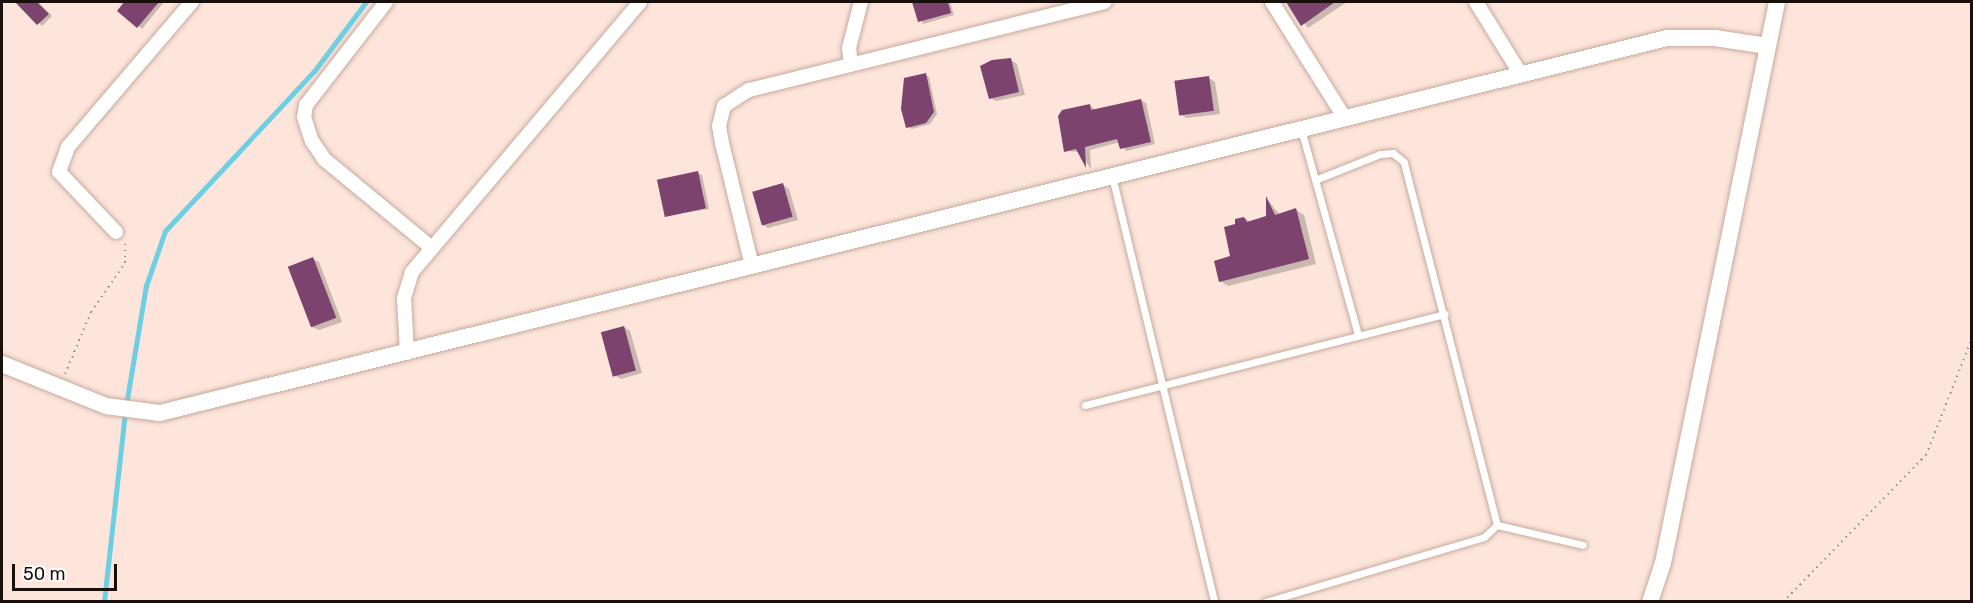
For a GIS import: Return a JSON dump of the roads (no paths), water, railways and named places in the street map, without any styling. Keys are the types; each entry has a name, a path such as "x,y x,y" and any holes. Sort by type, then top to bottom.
{"street":[{"path":"116,232 59,172 68,147 192,2"},
{"path":"386,2 306,105 304,117 312,141 324,159 432,248"},
{"path":"407,353 404,298 412,272 640,2"},
{"path":"851,64 849,48 861,2"},
{"path":"752,266 719,126 724,106 749,90 1104,2"},
{"path":"1272,2 1344,117"},
{"path":"1476,2 1520,73"},
{"path":"1650,602 1663,563 1777,2"},
{"path":"2,364 106,406 160,413 1668,38 1715,38 1767,46"}],"lane":[{"path":"1301,128 1358,335"},
{"path":"1315,180 1380,154 1400,156 1406,169 1445,314 1497,525"},
{"path":"1112,176 1214,602"},
{"path":"1085,405 1162,383 1445,314"},
{"path":"1497,525 1583,545"},
{"path":"1265,602 1484,537 1497,525"}],"waterway":[{"path":"126,405 146,286 165,231 315,70 366,2"},
{"path":"104,602 125,413"}]}
